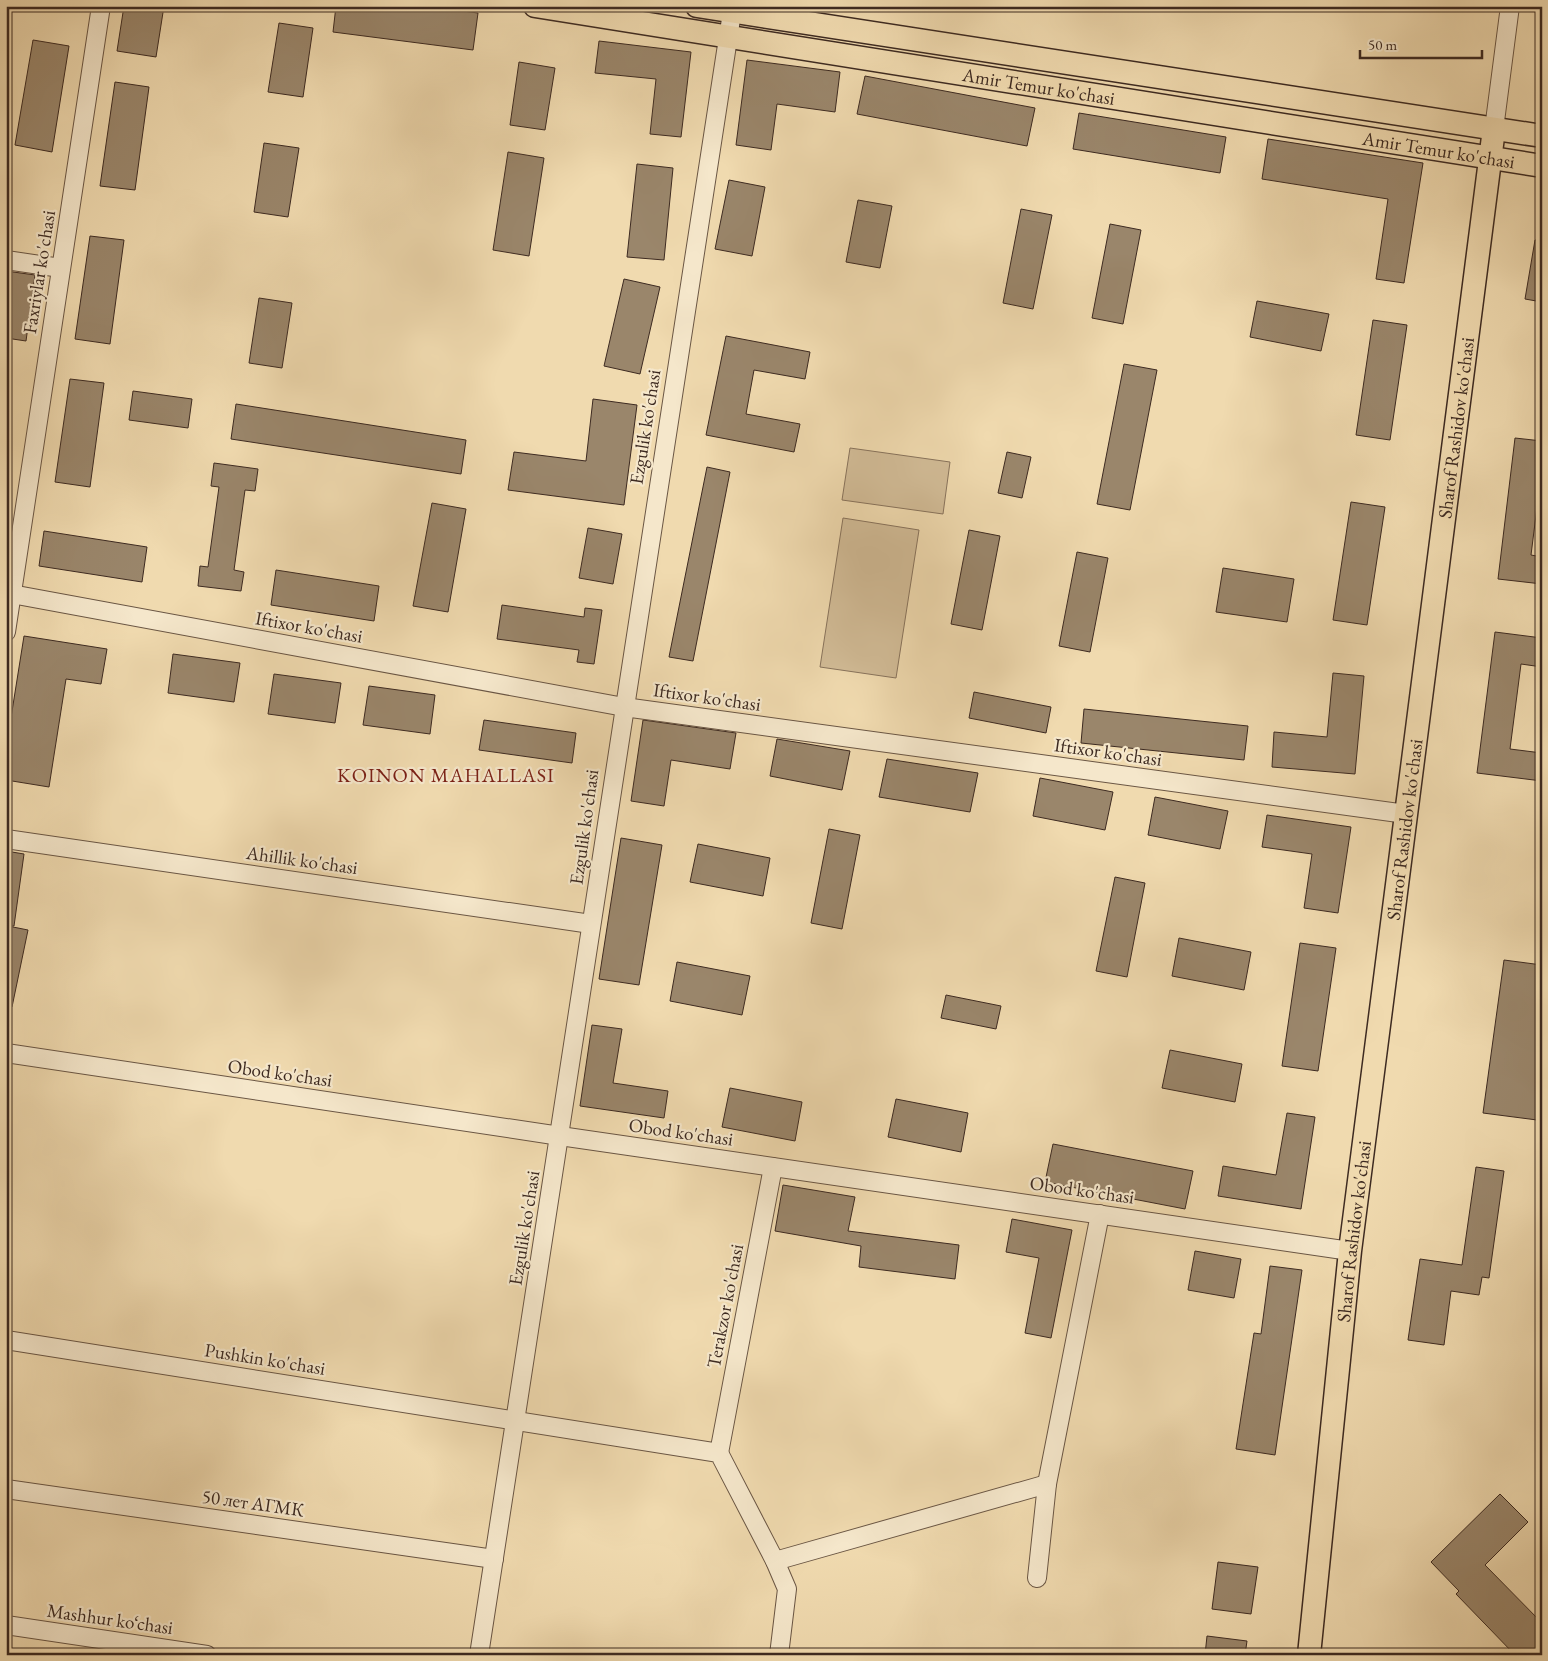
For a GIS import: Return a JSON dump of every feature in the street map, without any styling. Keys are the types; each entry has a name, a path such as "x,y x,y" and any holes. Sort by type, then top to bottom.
{"main road":[{"name":"Amir Temur ko'chasi","path":"535,6 1542,166"},
{"name":"Amir Temur ko'chasi","path":"696,6 732,9 1542,136"},
{"name":"Sharof Rashidov ko'chasi","path":"1309,1655 1350,1251 1494,129"}],"street":[{"name":"Faxriylar ko'chasi","path":"6,632 9,593 61,268 100,6"},
{"name":"Sharof Rashidov ko'chasi","path":"1494,129 1510,6"},
{"name":"Ezgulik ko'chasi","path":"479,1655 732,9"},
{"path":"6,260 61,268"},
{"name":"Iftixor ko'chasi","path":"9,593 624,707 1406,814"},
{"name":"Ahillik ko'chasi","path":"6,839 592,924"},
{"name":"Obod ko'chasi","path":"6,1053 1350,1251"},
{"name":"Terakzor ko'chasi","path":"719,1453 773,1167"},
{"path":"1037,1578 1047,1484 1100,1214"},
{"name":"Pushkin ko'chasi","path":"6,1340 516,1419"},
{"path":"516,1419 719,1453 776,1561 787,1589 779,1655"},
{"path":"776,1561 1047,1484"},
{"name":"50 лет АГМК","path":"6,1490 494,1559"},
{"name":"Mashhur ko‘chasi","path":"6,1625 207,1655"}],"shaded area":[{"path":"850,448 950,462 943,514 842,500"},
{"path":"843,518 919,530 896,678 820,667"}],"building":[{"path":"124,6 164,6 156,57 117,51"},
{"path":"336,6 425,6 478,13 473,50 333,32"},
{"path":"279,23 313,28 303,97 268,92"},
{"path":"33,40 69,46 52,152 15,145"},
{"path":"599,41 691,52 681,137 650,134 656,79 595,73"},
{"path":"747,60 840,72 835,112 777,104 771,150 736,145"},
{"path":"519,62 555,68 545,130 510,125"},
{"path":"865,76 1035,108 1027,146 857,114"},
{"path":"115,82 149,87 135,190 100,186"},
{"path":"1079,113 1226,137 1220,173 1073,149"},
{"path":"1268,139 1423,163 1404,283 1376,279 1388,199 1262,179"},
{"path":"264,143 299,148 288,217 254,212"},
{"path":"508,152 544,158 529,256 493,250"},
{"path":"637,164 673,168 664,260 627,257"},
{"path":"729,180 765,187 752,256 715,249"},
{"path":"858,200 892,206 880,268 846,262"},
{"path":"1021,209 1052,215 1033,309 1003,303"},
{"path":"1110,224 1141,230 1123,324 1092,318"},
{"path":"90,236 124,240 110,344 75,339"},
{"path":"1535,240 1542,240 1542,302 1525,299"},
{"path":"6,271 35,275 26,341 6,338"},
{"path":"624,279 660,287 640,374 604,366"},
{"path":"259,298 292,303 282,368 249,363"},
{"path":"1257,301 1329,314 1321,351 1250,337"},
{"path":"1373,320 1407,325 1390,440 1356,435"},
{"path":"726,336 810,352 805,379 754,370 746,414 800,424 794,452 706,435"},
{"path":"1124,364 1157,370 1130,510 1097,504"},
{"path":"70,379 104,383 90,487 55,482"},
{"path":"133,391 192,399 188,428 129,420"},
{"path":"593,399 637,405 624,505 508,490 514,452 586,461"},
{"path":"236,404 466,440 461,474 231,439"},
{"path":"1515,438 1542,441 1542,467 1531,555 1542,557 1542,584 1498,579"},
{"path":"1007,452 1031,457 1022,498 998,493"},
{"path":"214,463 258,469 255,491 245,490 234,570 244,572 241,591 198,586 200,566 208,567 219,487 211,486"},
{"path":"707,467 730,472 693,661 669,657"},
{"path":"1351,502 1385,507 1367,625 1333,620"},
{"path":"432,503 466,509 448,612 413,606"},
{"path":"588,528 622,534 613,584 579,578"},
{"path":"969,530 1000,536 982,630 951,624"},
{"path":"44,531 147,547 142,582 39,566"},
{"path":"1077,552 1108,558 1090,652 1059,646"},
{"path":"1223,568 1294,579 1287,622 1216,612"},
{"path":"276,570 379,586 374,621 271,605"},
{"path":"502,605 584,617 585,608 602,610 594,664 577,662 579,650 497,639"},
{"path":"1495,632 1542,638 1542,667 1521,664 1510,749 1542,753 1542,781 1477,773"},
{"path":"24,636 107,649 101,684 66,679 49,787 6,780 6,749"},
{"path":"173,654 240,663 234,702 168,693"},
{"path":"1333,673 1364,676 1355,774 1272,767 1274,732 1327,737"},
{"path":"274,674 341,683 335,723 268,714"},
{"path":"369,686 435,695 430,734 363,725"},
{"path":"974,692 1051,707 1046,733 969,718"},
{"path":"1084,709 1248,726 1244,760 1081,743"},
{"path":"484,720 576,733 572,763 479,750"},
{"path":"643,720 736,733 730,769 671,760 664,806 631,801"},
{"path":"777,739 850,751 842,790 770,776"},
{"path":"887,759 978,773 970,812 879,797"},
{"path":"1040,778 1113,792 1105,830 1033,816"},
{"path":"1155,797 1228,811 1220,849 1148,835"},
{"path":"1267,815 1351,827 1338,913 1304,908 1312,854 1262,847"},
{"path":"829,829 860,835 842,929 811,923"},
{"path":"621,838 662,845 639,985 599,979"},
{"path":"698,844 770,858 763,896 690,882"},
{"path":"6,851 24,854 14,926 8,926 28,930 12,1007 6,1006"},
{"path":"1115,877 1145,883 1127,977 1096,971"},
{"path":"1179,938 1251,952 1244,990 1172,976"},
{"path":"1300,943 1336,948 1318,1071 1282,1066"},
{"path":"1504,960 1542,965 1542,1085 1537,1120 1483,1113"},
{"path":"677,962 750,976 742,1015 670,1001"},
{"path":"946,995 1001,1006 996,1029 941,1018"},
{"path":"592,1025 622,1029 613,1083 668,1091 664,1118 580,1106"},
{"path":"1170,1050 1242,1064 1235,1102 1162,1088"},
{"path":"730,1088 802,1102 795,1141 722,1127"},
{"path":"896,1099 968,1113 961,1152 888,1137"},
{"path":"1287,1113 1315,1117 1301,1209 1218,1196 1223,1166 1276,1175"},
{"path":"1053,1144 1193,1171 1185,1209 1045,1182"},
{"path":"1476,1167 1504,1171 1489,1278 1482,1277 1479,1295 1451,1291 1444,1345 1408,1340 1420,1259 1462,1265"},
{"path":"783,1185 855,1197 848,1231 959,1245 955,1279 859,1267 861,1246 775,1231"},
{"path":"1012,1219 1072,1230 1051,1338 1025,1333 1039,1258 1006,1252"},
{"path":"1195,1251 1241,1259 1234,1298 1188,1290"},
{"path":"1270,1266 1302,1270 1275,1455 1236,1449 1254,1333 1261,1334"},
{"path":"1500,1494 1528,1522 1485,1565 1542,1623 1542,1655 1515,1655 1456,1594 1459,1591 1431,1562"},
{"path":"1218,1562 1258,1567 1251,1614 1212,1609"},
{"path":"1207,1636 1247,1641 1245,1655 1205,1655"}],"district":[{"name":"KOINON MAHALLASI","path":"446,775"}]}
